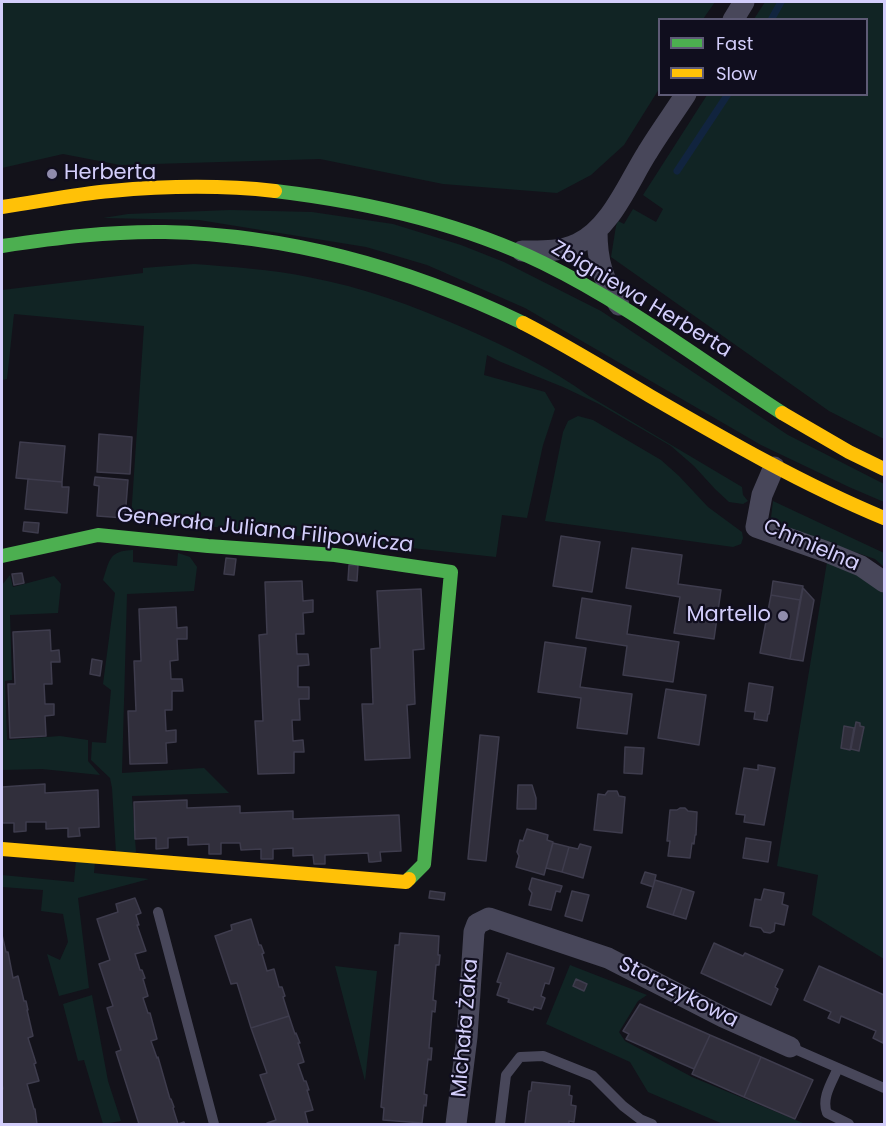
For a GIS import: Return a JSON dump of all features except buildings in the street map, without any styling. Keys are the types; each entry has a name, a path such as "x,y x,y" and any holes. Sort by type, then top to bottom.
{"main road":[{"name":"Zbigniewa Herberta","path":"2,207 111,191 196,187 274,191 392,210 468,233 515,251 559,272 619,306 799,424 885,469"},
{"path":"2,246 129,233 185,233 291,245 384,267 467,297 528,326 774,467 885,518"},
{"name":"Generała Juliana Filipowicza","path":"2,556 98,535 335,555 451,572 424,864 406,882 2,849"}],"street":[{"path":"734,18 744,2"},
{"path":"515,251 556,250 576,244 597,231 685,96"},
{"path":"597,231 597,250 602,268 608,287 619,306"},
{"name":"Chmielna","path":"774,467 762,495 756,527 861,566 885,582"},
{"name":"Storczykowa","path":"474,932 477,924 489,918 608,958 723,1017 790,1047"},
{"name":"Michała Żaka","path":"456,1125 467,1037 474,932"}],"lane":[{"path":"158,912 214,1125"},
{"name":"Storczykowa","path":"790,1047 885,1088"},
{"path":"500,1125 506,1076 520,1057 543,1056 593,1076 623,1106 652,1125"},
{"path":"838,1068 824,1106 826,1113 849,1125"}],"green space":[{"path":"2,2 715,2 704,18 658,18 658,91 624,145 591,175 557,193 443,184 320,159 120,165 63,154 2,168"},
{"path":"765,2 884,2 884,439 829,411 611,257 618,221 624,224 633,209 656,222 663,209 643,195 706,96 868,96 868,18 755,18"},
{"path":"230,210 312,212 393,224 461,245 504,262 601,311 788,435 884,484 884,502 761,445 525,308 427,265 366,247 199,220 103,218 128,214"},
{"path":"194,264 265,270 328,281 388,298 445,320 544,367 742,487 743,495 748,501 743,504 729,502 671,446 599,404 487,355 484,375 545,392 555,409 543,445 527,518 502,515 496,557 131,518 144,326 14,314 7,379 2,380 2,290 143,273 143,268"},
{"path":"578,416 593,420 661,460 708,507 742,532 741,544 733,547 545,521 563,432 568,421"},
{"path":"773,501 884,553 884,567 875,559 797,532 771,518"},
{"path":"133,550 133,562 177,566 178,553 190,557 197,567 194,591 127,594 122,773 204,768 229,793 132,796 136,852 116,853 110,778 91,760 92,742 106,743 111,690 103,684 115,593 103,580 107,567 115,554"},
{"path":"827,562 877,584 884,590 884,959 812,915 818,875 777,866"},
{"path":"10,575 13,587 54,576 61,584 58,613 10,615 12,680 5,681 7,740 60,736 88,740 88,761 100,775 42,769 2,770 2,585"},
{"path":"76,860 95,862 94,873 149,879 78,898 89,988 59,996 47,954 60,960 68,942 63,914 41,911 43,890 2,887 2,875 74,882"},
{"path":"570,965 647,995 638,1001 619,1032 625,1041 692,1077 803,1124 723,1124 648,1092 630,1062 546,1024"},
{"path":"335,966 377,971 365,1081"},
{"path":"92,995 108,1081 121,1121 103,1124 84,1060 78,1061 63,1004"}],"waterway":[{"path":"772,18 781,2"},
{"path":"677,171 727,96"}],"traffic: fast":[{"path":"275,191 344,201 446,225 543,263 605,297 664,334 782,413"},
{"path":"2,246 83,236 144,232 258,240 349,258 393,271 437,286 523,323"},
{"path":"2,556 98,535 335,555 451,572 424,864 409,879"}],"traffic: slow":[{"path":"2,207 83,194 152,188 214,187 275,191"},
{"path":"523,323 765,461 884,518"},
{"path":"782,413 849,452 884,469"},
{"path":"2,849 406,882 409,879"}],"place":[{"name":"Herberta","path":"52,174"},
{"name":"Martello","path":"783,616"}]}
